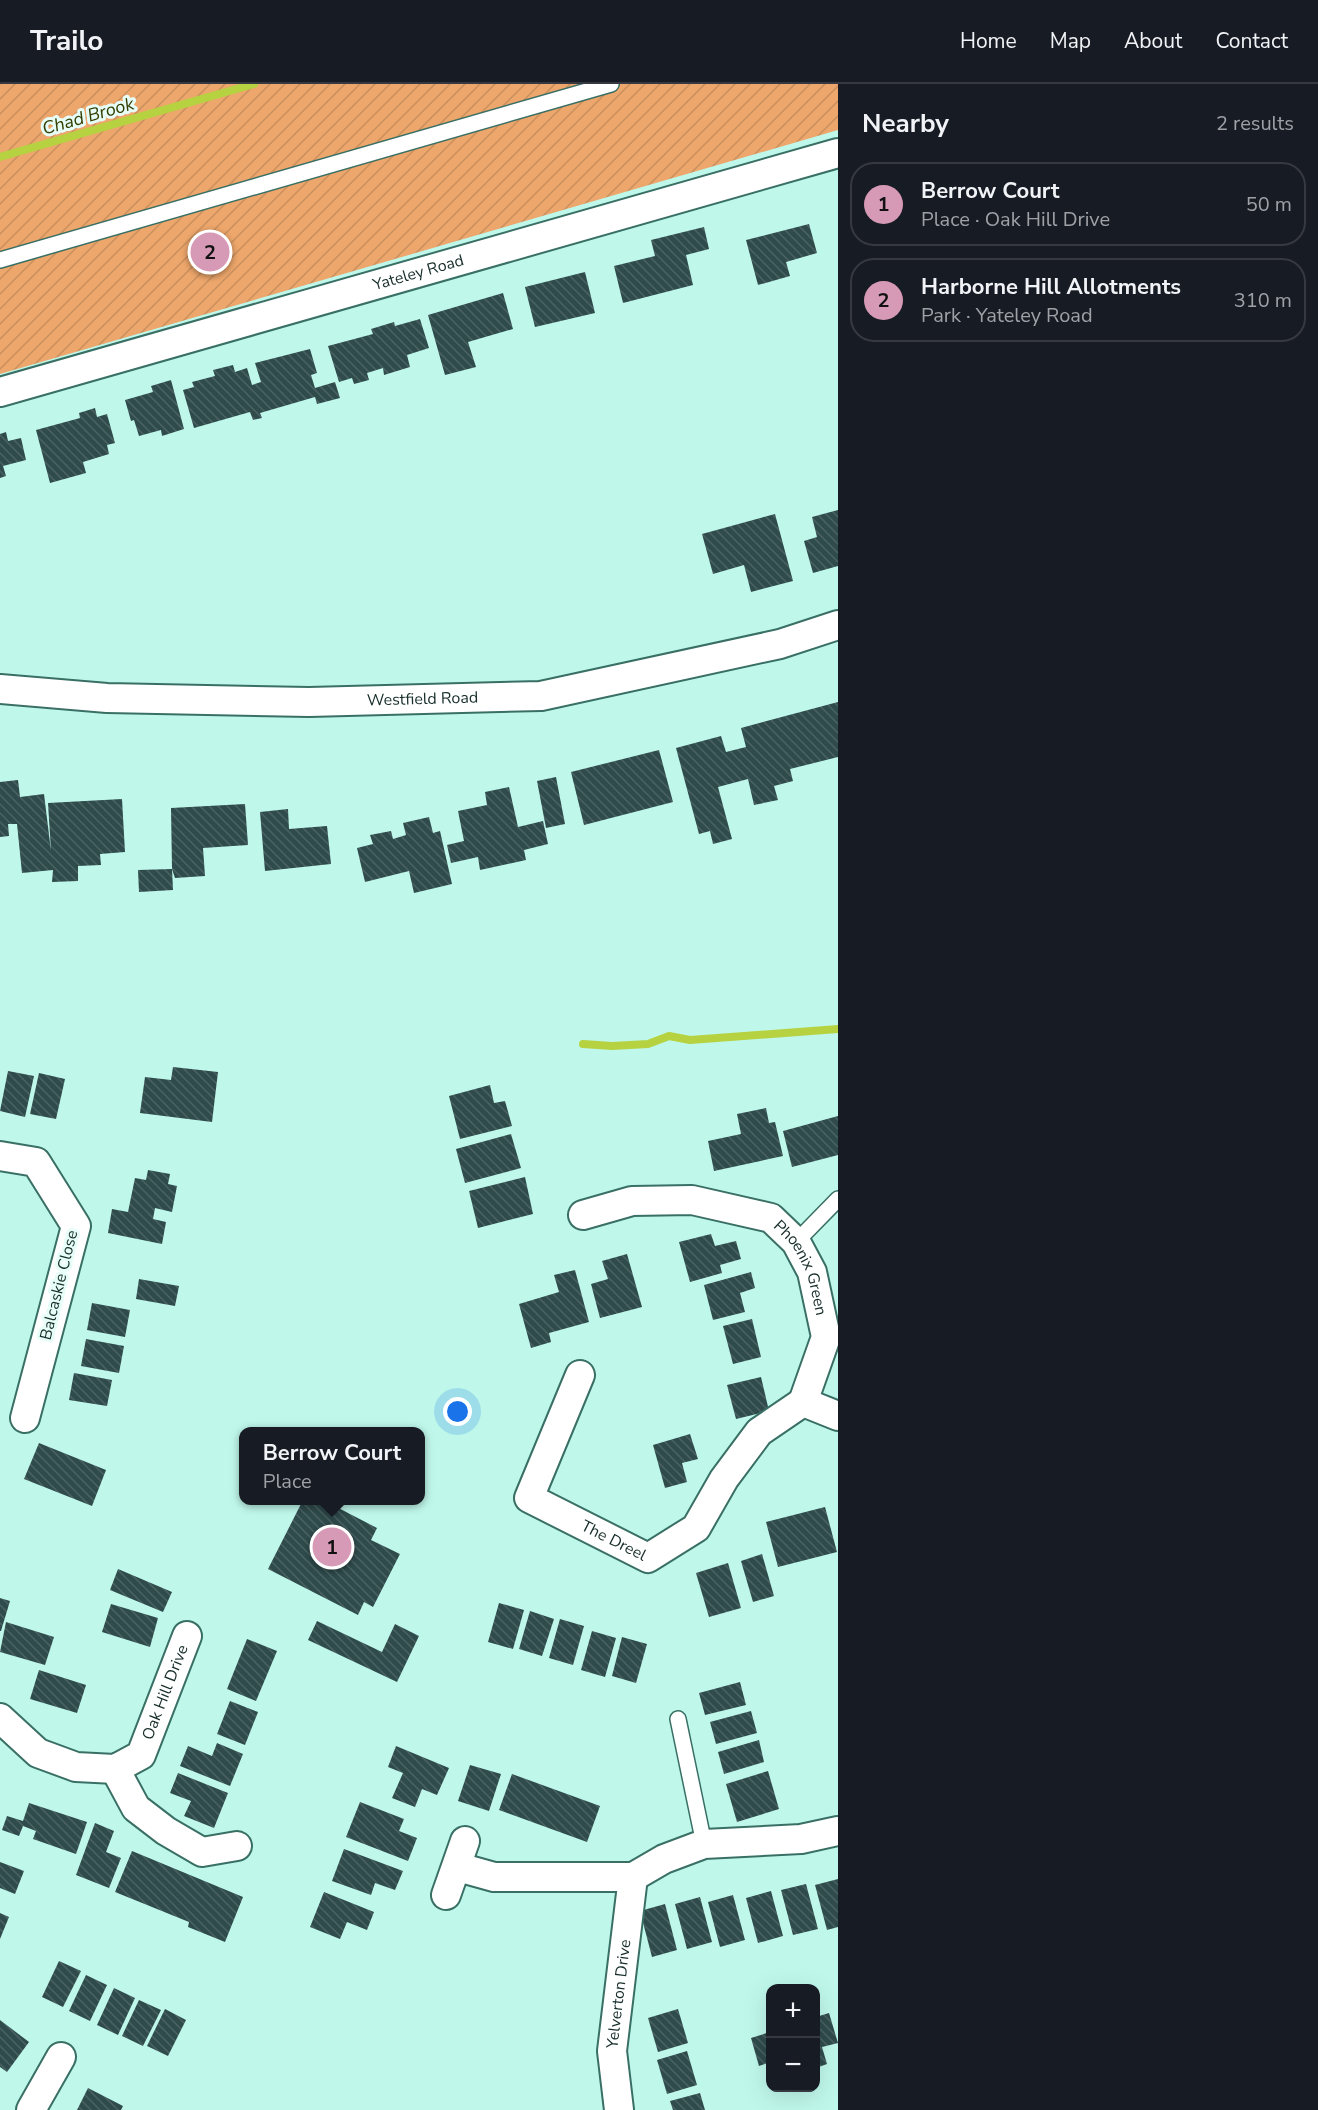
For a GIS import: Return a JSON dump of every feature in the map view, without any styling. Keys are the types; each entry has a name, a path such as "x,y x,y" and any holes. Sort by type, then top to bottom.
{"street":[{"name":"Yateley Road","path":"0,392 838,153"},
{"name":"Westfield Road","path":"0,689 107,698 297,702 541,696 780,644 838,625"},
{"name":"Balcaskie Close","path":"0,1156 36,1162 76,1226 25,1418"},
{"name":"Phoenix Green","path":"584,1215 632,1201 692,1200 771,1218 796,1242 813,1272 826,1336 803,1402"},
{"name":"The Dreel","path":"580,1375 529,1498 648,1558 696,1528 724,1479 759,1432 803,1402"},
{"path":"803,1402 838,1416"},
{"name":"Oak Hill Drive","path":"115,1769 141,1755 187,1636"},
{"path":"0,1718 38,1753 76,1767 115,1769 136,1808 166,1831 202,1852 237,1846"},
{"path":"446,1895 461,1854 494,1877 633,1877 664,1859 704,1844 801,1839 838,1831"},
{"name":"Yelverton Drive","path":"619,2110 612,2051 633,1877"},
{"path":"31,2110 61,2056"}],"lane":[{"path":"0,260 610,84"},
{"path":"796,1242 838,1200"},
{"path":"678,1719 704,1844"}],"shaded area":[{"path":"0,84 838,84 838,130 0,374"}],"building":[{"path":"809,224 817,253 786,262 790,276 758,285 746,240"},
{"path":"704,227 709,249 686,255 693,285 623,303 614,266 655,256 651,240"},
{"path":"585,272 595,313 535,327 525,287"},
{"path":"503,293 513,329 468,342 476,367 445,375 428,315"},
{"path":"420,319 429,348 407,355 410,367 384,375 383,368 367,373 369,380 354,384 352,378 339,382 328,346 373,334 371,329 394,322 395,326"},
{"path":"310,349 317,373 311,375 315,388 335,382 340,398 317,404 315,397 260,413 262,418 253,420 250,412 194,428 183,390 194,387 192,382 215,376 213,370 233,365 235,372 247,368 252,385 261,382 255,363"},
{"path":"171,380 184,429 162,436 161,430 139,436 134,420 131,421 125,400 153,392 151,386"},
{"path":"95,408 97,417 107,414 115,443 107,445 109,454 83,462 86,473 50,483 36,430 80,418 79,413"},
{"path":"6,432 8,441 21,438 26,460 3,466 6,476 0,478 0,434"},
{"path":"838,510 838,566 813,573 804,541 817,537 812,517"},
{"path":"775,514 793,581 751,592 744,565 713,574 702,534"},
{"path":"838,702 838,757 790,769 793,781 774,786 778,800 754,805 748,779 718,787 732,839 713,844 710,831 699,834 676,748 721,736 726,752 746,747 741,728"},
{"path":"659,750 673,802 584,825 571,772"},
{"path":"556,777 565,824 546,828 537,781"},
{"path":"18,780 20,797 44,794 51,851 48,803 122,799 125,852 100,854 101,865 78,866 78,881 52,882 53,870 22,873 17,824 8,824 9,836 0,837 0,782"},
{"path":"509,787 518,827 543,821 548,844 524,850 526,860 480,870 478,857 451,863 447,845 464,841 458,811 487,805 485,792"},
{"path":"245,804 248,845 203,848 205,876 175,878 172,869 171,808"},
{"path":"288,809 289,829 327,826 331,864 265,871 260,812"},
{"path":"429,817 433,833 440,831 452,884 414,893 409,871 365,882 357,848 373,844 370,835 391,831 393,839 406,835 403,823"},
{"path":"172,869 173,890 139,892 138,870"},
{"path":"173,1067 218,1072 212,1122 140,1113 145,1077 171,1080"},
{"path":"8,1071 34,1076 25,1117 0,1111"},
{"path":"39,1073 65,1079 56,1119 30,1114"},
{"path":"490,1085 494,1103 505,1101 512,1126 460,1139 449,1096"},
{"path":"766,1108 769,1123 775,1122 783,1156 714,1171 708,1141 741,1134 737,1114"},
{"path":"838,1116 838,1155 792,1167 783,1131"},
{"path":"511,1134 521,1168 465,1183 456,1149"},
{"path":"148,1170 170,1174 168,1184 177,1186 172,1212 155,1208 153,1219 166,1222 162,1244 108,1233 112,1209 128,1212 135,1178 146,1180"},
{"path":"525,1177 533,1214 478,1228 469,1191"},
{"path":"711,1234 715,1246 736,1241 741,1259 720,1265 722,1273 690,1282 679,1242"},
{"path":"627,1254 642,1307 600,1318 591,1284 608,1279 602,1261"},
{"path":"575,1270 589,1322 549,1333 551,1342 531,1348 519,1304 559,1292 554,1275"},
{"path":"751,1272 755,1288 740,1293 745,1312 713,1320 704,1285"},
{"path":"139,1279 179,1286 175,1306 136,1299"},
{"path":"92,1303 130,1310 125,1337 87,1330"},
{"path":"752,1319 761,1357 733,1364 723,1326"},
{"path":"86,1339 124,1346 119,1373 81,1366"},
{"path":"74,1373 112,1380 107,1406 69,1400"},
{"path":"761,1377 769,1411 736,1419 727,1385"},
{"path":"690,1434 698,1459 682,1463 687,1482 665,1488 653,1445"},
{"path":"39,1443 106,1470 92,1506 24,1479"},
{"path":"300,1505 333,1505 377,1528 371,1540 400,1554 373,1607 364,1602 358,1615 268,1569"},
{"path":"825,1507 837,1552 778,1567 766,1522"},
{"path":"762,1554 774,1596 753,1602 741,1561"},
{"path":"728,1563 741,1608 709,1617 696,1573"},
{"path":"118,1569 172,1592 163,1612 110,1590"},
{"path":"0,1598 10,1601 1,1631 0,1631"},
{"path":"499,1603 524,1610 513,1649 488,1642"},
{"path":"111,1604 158,1618 150,1647 102,1632"},
{"path":"530,1611 554,1619 542,1656 519,1649"},
{"path":"560,1619 584,1626 573,1665 549,1658"},
{"path":"317,1621 382,1652 395,1624 419,1636 397,1682 308,1640"},
{"path":"6,1622 54,1637 45,1665 0,1652"},
{"path":"592,1631 616,1638 605,1677 581,1670"},
{"path":"622,1637 647,1644 636,1683 612,1676"},
{"path":"247,1639 277,1651 256,1701 227,1689"},
{"path":"39,1670 86,1685 77,1713 30,1699"},
{"path":"740,1682 746,1705 705,1715 699,1693"},
{"path":"230,1701 258,1712 245,1745 217,1734"},
{"path":"751,1711 757,1733 716,1744 710,1722"},
{"path":"759,1740 764,1762 724,1774 718,1752"},
{"path":"217,1743 243,1754 230,1786 180,1766 188,1746 212,1756"},
{"path":"396,1746 449,1768 437,1795 422,1789 415,1807 392,1798 403,1773 388,1767"},
{"path":"470,1765 501,1774 489,1811 458,1801"},
{"path":"768,1771 779,1809 737,1822 726,1784"},
{"path":"178,1773 228,1793 214,1828 184,1816 191,1801 170,1793"},
{"path":"512,1774 600,1806 587,1842 499,1810"},
{"path":"360,1802 404,1819 399,1831 417,1838 408,1861 346,1837"},
{"path":"29,1803 87,1822 76,1854 33,1839 36,1831 23,1826 19,1836 2,1830 7,1816 23,1821"},
{"path":"95,1823 114,1831 106,1852 121,1858 109,1888 76,1875"},
{"path":"344,1849 403,1871 395,1890 375,1883 371,1895 332,1881"},
{"path":"132,1851 243,1897 225,1942 188,1927 189,1922 115,1892"},
{"path":"0,1862 24,1871 15,1894 0,1888"},
{"path":"838,1879 838,1927 827,1930 815,1885"},
{"path":"806,1884 818,1929 793,1935 781,1890"},
{"path":"771,1891 783,1936 758,1943 746,1898"},
{"path":"324,1892 374,1912 367,1930 347,1922 340,1939 310,1927"},
{"path":"733,1895 745,1940 720,1947 708,1902"},
{"path":"700,1897 712,1942 687,1949 675,1904"},
{"path":"665,1904 677,1950 652,1957 640,1911"},
{"path":"0,1913 9,1917 0,1939"},
{"path":"59,1961 81,1971 63,2007 42,1997"},
{"path":"86,1975 107,1985 90,2021 69,2011"},
{"path":"114,1988 135,1998 118,2035 97,2025"},
{"path":"139,2000 161,2010 143,2046 122,2036"},
{"path":"165,2009 186,2020 168,2056 147,2046"},
{"path":"678,2009 688,2043 658,2052 648,2018"},
{"path":"829,2013 838,2043 822,2047 827,2064 820,2067 820,2038 820,2016"},
{"path":"0,2020 29,2042 7,2072 0,2067"},
{"path":"766,2033 766,2063 759,2066 751,2038"},
{"path":"687,2051 697,2085 667,2094 657,2060"},
{"path":"88,2088 123,2106 121,2110 77,2110"},
{"path":"700,2093 705,2110 673,2110 670,2101"}],"waterway":[{"name":"Chad Brook","path":"0,157 254,84"},
{"path":"583,1044 612,1046 648,1044 669,1036 690,1040 838,1029"}],"place":[{"name":"Harborne Hill Allotments","path":"210,252"},
{"name":"Berrow Court","path":"332,1547"}]}
